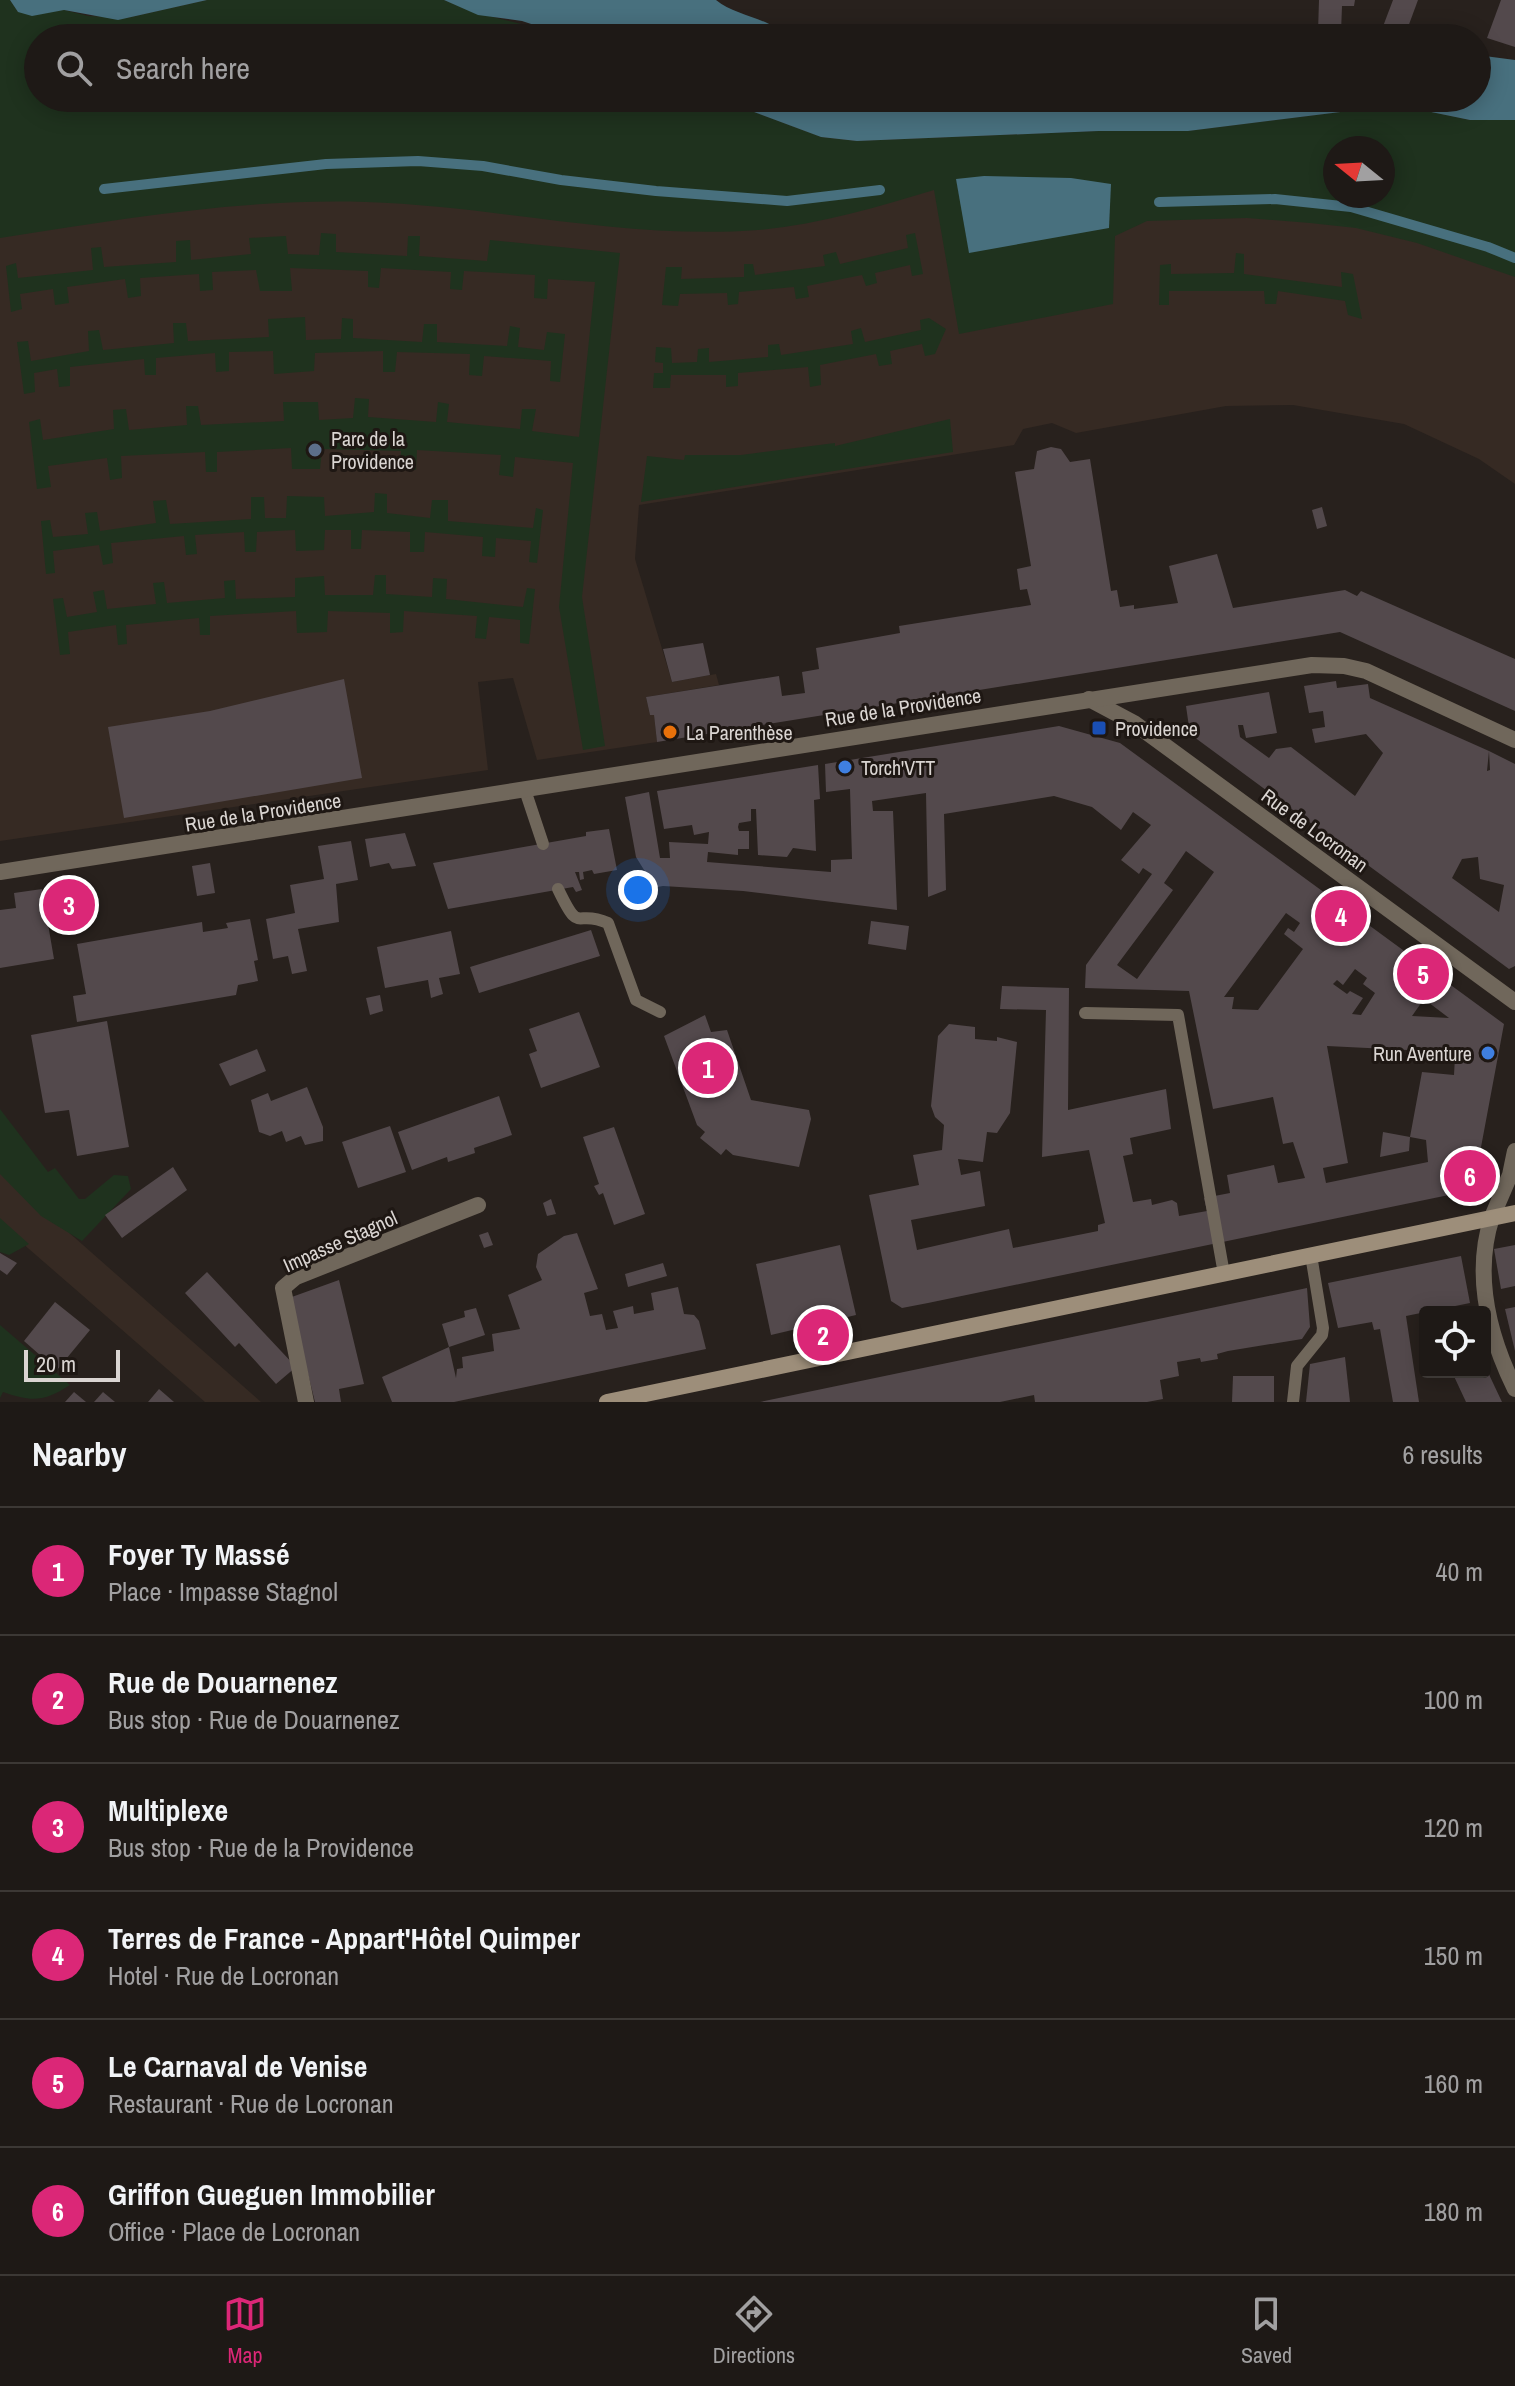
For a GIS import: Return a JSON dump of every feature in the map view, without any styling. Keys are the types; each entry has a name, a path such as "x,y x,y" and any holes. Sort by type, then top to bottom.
{"main road":[{"path":"607,1402 1515,1213"}],"street":[{"name":"Rue de la Providence","path":"0,872 1087,698 1331,665 1366,671 1515,740"},
{"name":"Rue de Locronan","path":"1087,698 1134,723 1515,1002"},
{"path":"1515,1151 1510,1175 1492,1217 1484,1256 1489,1324 1515,1389"},
{"name":"Impasse Stagnol","path":"306,1402 283,1288 296,1277 478,1205"}],"lane":[{"path":"525,790 543,844"},
{"path":"558,889 571,916 580,921 597,918 608,923 636,1000 660,1012"},
{"path":"1085,1013 1178,1015 1224,1274"},
{"path":"1293,1402 1297,1366 1322,1335 1323,1328 1311,1255"}],"shaded area":[{"path":"0,0 10,0 18,12 127,18 207,0 444,0 478,15 516,24 24,24 24,112 754,112 821,137 1188,131 1341,112 1452,112 1515,120 1515,484 1479,459 1404,424 1293,405 1226,406 1076,433 1052,423 1023,429 1014,445 639,505 635,559 672,682 716,674 719,685 646,697 650,715 654,715 657,742 537,760 513,678 478,682 488,770 0,841"},
{"path":"0,1169 261,1402 205,1402 29,1249 0,1223"}],"green space":[{"path":"0,0 10,0 18,12 64,10 88,16 127,18 207,0 444,0 521,24 24,24 24,112 754,112 821,137 857,141 1099,131 1188,131 1341,112 1431,112 1470,120 1515,120 1515,277 1417,243 1356,228 1247,218 1147,221 1115,236 1113,304 959,334 934,190 825,220 780,228 709,232 611,227 464,209 366,202 274,203 183,211 0,238"},
{"path":"321,233 336,234 336,252 407,256 408,236 420,236 419,256 487,261 490,240 620,253 582,597 605,746 583,750 559,607 573,463 515,457 513,477 499,475 501,455 417,450 416,470 400,469 401,451 322,449 320,469 292,469 291,448 217,452 217,472 206,472 205,452 121,456 122,478 110,480 107,458 48,466 51,487 37,489 29,422 40,419 43,440 114,429 113,410 126,409 129,430 187,425 186,406 198,406 201,425 284,421 283,402 318,402 319,420 353,418 355,398 369,399 368,417 436,422 438,402 449,404 447,422 520,429 522,409 536,409 532,431 579,437 595,282 548,279 547,299 534,298 535,275 464,271 462,290 450,289 451,272 381,268 379,288 368,287 368,271 290,268 292,291 260,291 256,270 212,272 213,290 200,291 199,274 140,278 141,296 128,298 125,279 67,287 69,303 55,305 53,289 20,294 22,309 11,312 6,266 16,263 18,278 93,270 91,248 101,247 104,267 176,262 176,241 190,240 191,260 251,254 249,238 286,236 288,254 319,255"},
{"path":"915,233 923,274 912,276 910,265 875,273 877,283 866,286 862,275 807,286 809,297 796,299 794,287 739,292 738,304 728,305 727,293 680,294 678,306 662,305 666,267 682,267 681,279 744,277 744,264 753,264 755,275 825,266 823,255 836,252 840,264 908,248 906,235"},
{"path":"1236,253 1244,254 1244,274 1342,287 1341,272 1353,274 1362,319 1348,315 1345,301 1278,291 1276,304 1265,304 1264,291 1169,291 1169,305 1159,305 1160,265 1171,264 1171,274 1234,273"},
{"path":"305,317 306,340 341,339 342,318 353,319 353,338 422,342 424,324 437,324 437,342 507,346 510,326 520,328 518,347 544,350 547,332 565,334 560,382 550,381 551,361 484,356 482,376 469,375 470,354 397,352 395,372 383,372 383,351 315,353 314,371 274,374 273,351 229,352 229,371 216,372 215,353 156,358 156,375 145,375 144,359 70,367 70,386 59,387 57,369 34,373 35,392 24,394 17,342 28,341 31,361 89,351 88,331 99,330 103,350 174,343 173,323 186,323 188,341 269,337 268,319"},
{"path":"929,318 946,329 935,354 925,356 922,344 890,351 892,364 879,366 876,354 820,365 821,385 810,387 808,367 738,373 738,386 726,387 726,375 671,375 670,388 653,388 654,373 663,373 663,363 655,362 656,347 671,348 672,363 697,362 698,349 709,348 709,362 768,357 768,345 779,344 781,355 853,344 851,331 861,328 865,342 921,330 920,320"},
{"path":"950,419 953,452 641,502 647,456 684,460 685,455 741,455 835,443 835,446"},
{"path":"375,493 387,494 387,513 430,518 432,500 448,500 448,521 533,528 536,508 543,510 537,563 529,562 531,541 496,538 495,557 482,556 483,537 425,532 424,552 410,552 410,532 362,530 361,549 351,549 351,530 325,530 324,550 296,551 295,530 257,532 256,552 245,552 244,532 195,535 197,554 186,555 184,536 111,543 113,563 103,565 99,545 53,551 55,573 46,574 41,521 50,520 53,537 88,534 85,513 97,512 100,531 156,523 153,501 166,500 170,524 251,519 251,497 264,497 265,518 286,518 287,496 324,497 325,516 374,512"},
{"path":"375,575 386,575 386,594 432,597 433,578 447,579 446,599 523,607 527,588 535,589 529,644 520,643 520,620 489,617 486,639 475,638 477,616 404,611 403,632 390,633 390,613 328,611 327,632 297,633 296,611 210,616 210,635 200,635 199,618 126,625 127,644 118,645 116,625 68,632 70,654 60,655 53,599 63,598 67,617 97,612 93,592 104,590 107,609 156,604 153,583 164,582 167,603 225,598 224,581 235,580 236,599 295,597 295,578 324,576 325,595 373,595"},
{"path":"0,1109 48,1172 55,1168 79,1199 85,1199 114,1175 128,1176 131,1189 82,1241 41,1216 0,1174"},
{"path":"0,1218 29,1244 9,1255 0,1252"},
{"path":"0,1325 70,1385 38,1399 3,1392 0,1398"}],"water":[{"path":"10,0 207,0 118,20 64,10 32,16 18,12"},
{"path":"444,0 716,0 768,24 531,24 478,15"},
{"path":"1491,57 1515,60 1515,120 1470,120 1431,112 1491,112"},
{"path":"754,112 1341,112 1188,131 1099,131 857,141 821,137"},
{"path":"984,176 1071,178 1111,184 1109,228 969,253 956,179"}],"building":[{"path":"1319,0 1355,0 1354,6 1342,6 1341,24 1318,24"},
{"path":"1393,0 1418,0 1409,24 1384,24"},
{"path":"1501,0 1515,0 1515,47 1491,39 1491,27"},
{"path":"1051,447 1061,449 1070,462 1090,459 1111,591 1117,590 1120,607 1134,605 1134,609 1178,603 1169,566 1217,554 1233,608 1345,590 1357,596 1361,591 1515,659 1515,711 1340,632 657,742 654,715 650,715 646,697 779,676 782,696 805,693 802,672 819,669 816,648 900,633 899,626 1031,605 1027,589 1020,590 1017,569 1031,566 1015,472 1034,469 1037,451"},
{"path":"1322,507 1327,526 1317,529 1312,510"},
{"path":"703,643 710,675 672,682 663,649"},
{"path":"344,679 362,778 124,818 108,727 210,711"},
{"path":"1336,681 1337,688 1368,684 1370,698 1489,751 1515,764 1515,966 1509,969 1190,734 1186,706 1269,692 1277,733 1246,738 1243,725 1238,725 1240,737 1269,758 1276,749 1291,747 1355,796 1383,753 1366,734 1315,743 1312,729 1325,727 1323,711 1309,713 1304,686","holes":["1478,857 1480,879 1504,885 1499,912 1452,878 1462,859"]},
{"path":"1059,726 1120,743 1504,1024 1473,1190 902,1308 891,1301 869,1195 919,1185 913,1155 942,1150 944,1125 935,1117 931,1106 938,1036 949,1024 975,1027 975,1039 997,1041 997,1037 1017,1042 1010,1113 997,1133 987,1132 983,1162 958,1159 961,1175 980,1171 985,1206 911,1220 917,1250 1009,1229 1013,1248 1098,1231 1098,1225 1105,1223 1089,1150 1042,1157 1046,1010 1000,1009 1002,986 1069,988 1068,1110 1166,1089 1171,1129 1130,1138 1133,1154 1123,1156 1133,1202 1151,1199 1152,1205 1172,1200 1177,1203 1179,1216 1207,1211 1204,1198 1230,1193 1227,1175 1274,1165 1278,1183 1305,1178 1293,1142 1283,1144 1273,1097 1213,1109 1189,991 1085,988 1086,965 1152,874 1143,868 1139,874 1121,860 1151,825 1133,812 1121,830 1092,807 1054,796 944,814 946,890 928,897 926,793 872,801 873,811 893,811 897,910 743,891 663,886 646,889 644,878 649,878 636,857 625,797 649,792 660,858 670,858 669,842 708,844 709,832 694,835 692,825 664,829 657,791 818,765 820,799 814,800 816,851 793,848 787,857 758,855 756,809 751,809 751,821 739,823 738,827 739,831 749,831 749,849 738,849 738,855 708,852 707,862 831,872 831,860 852,859 850,789 826,792 825,764","holes":["1186,851 1214,872 1137,979 1117,965 1173,890 1164,883","1286,913 1300,923 1294,932 1288,928 1284,934 1303,949 1258,1010 1232,1009 1234,997 1224,997","1355,969 1367,978 1363,984 1375,993 1361,1015 1352,1014 1363,998 1350,991 1347,994 1333,984 1337,980 1343,985","1424,999 1449,1018 1412,1016","1327,1046 1428,1051 1428,1055 1455,1057 1454,1075 1422,1072 1410,1137 1426,1140 1428,1162 1326,1183 1323,1168 1348,1163"]},
{"path":"609,829 617,870 594,874 592,870 583,872 584,879 580,880 579,872 575,872 582,890 576,892 573,887 448,909 433,863 586,836 586,832"},
{"path":"405,833 416,866 392,869 389,863 370,867 365,839"},
{"path":"351,841 358,880 336,884 339,922 298,929 307,971 292,974 288,956 273,959 266,919 295,913 290,885 324,879 318,846"},
{"path":"210,863 215,893 197,896 192,866"},
{"path":"42,889 54,959 0,968 0,910 16,908 14,893"},
{"path":"250,919 258,960 254,961 258,981 238,985 236,995 77,1022 73,996 86,994 77,944 202,922 203,932 228,928 226,923"},
{"path":"871,921 909,926 906,950 868,944"},
{"path":"591,930 600,956 479,993 470,967"},
{"path":"451,931 460,974 439,978 443,994 431,998 428,980 385,988 377,947"},
{"path":"380,995 383,1011 370,1015 366,998"},
{"path":"579,1012 600,1067 541,1088 529,1054 537,1051 529,1029"},
{"path":"705,1015 711,1032 727,1030 751,1100 809,1110 811,1119 799,1167 733,1155 726,1149 721,1155 700,1138 705,1132 697,1125 664,1036"},
{"path":"107,1021 129,1147 77,1156 69,1110 45,1113 31,1035"},
{"path":"257,1049 266,1071 230,1086 219,1064"},
{"path":"307,1087 323,1127 323,1141 305,1145 301,1136 286,1142 282,1131 270,1136 259,1132 251,1100 268,1093 271,1101"},
{"path":"499,1096 512,1135 474,1148 475,1153 448,1162 447,1157 412,1170 398,1132"},
{"path":"390,1126 406,1172 358,1188 342,1142"},
{"path":"614,1127 645,1214 614,1225 603,1193 599,1195 594,1186 599,1184 583,1137"},
{"path":"1383,1132 1410,1137 1409,1151 1380,1157"},
{"path":"173,1167 187,1190 122,1238 105,1215"},
{"path":"551,1199 556,1214 547,1216 543,1203"},
{"path":"488,1232 493,1245 484,1248 479,1235"},
{"path":"577,1233 598,1289 584,1293 590,1316 602,1314 606,1330 618,1328 613,1311 633,1306 634,1314 654,1310 651,1293 678,1287 684,1314 694,1315 699,1321 706,1349 454,1402 392,1402 382,1377 449,1347 456,1378 457,1369 463,1368 462,1357 494,1351 492,1334 520,1329 508,1295 542,1280 536,1267 538,1254 564,1236"},
{"path":"840,1245 856,1315 771,1335 756,1264"},
{"path":"1515,1245 1515,1286 1501,1289 1494,1249"},
{"path":"0,1253 17,1263 7,1275 0,1270"},
{"path":"1461,1256 1470,1303 1419,1306 1419,1313 1406,1316 1419,1402 1393,1402 1380,1329 1374,1330 1372,1322 1338,1328 1328,1283"},
{"path":"663,1263 667,1276 628,1287 625,1274"},
{"path":"207,1272 296,1367 276,1384 239,1343 235,1347 185,1293"},
{"path":"339,1280 364,1384 339,1389 341,1402 315,1402 289,1298"},
{"path":"1307,1288 1310,1327 1302,1339 1228,1351 1217,1354 1218,1359 1177,1362 1179,1376 1160,1380 1163,1399 1147,1402 1035,1402 1034,1395 1000,1402 760,1402"},
{"path":"55,1302 90,1330 57,1370 24,1341"},
{"path":"1515,1307 1515,1351 1505,1309"},
{"path":"476,1308 485,1335 449,1347 442,1324 465,1317 464,1311"},
{"path":"1345,1357 1350,1402 1306,1402 1310,1364"},
{"path":"1233,1376 1274,1376 1274,1402 1232,1402"},
{"path":"1455,1378 1491,1378 1502,1402 1466,1402"},
{"path":"159,1389 174,1402 148,1402"},
{"path":"74,1392 86,1402 65,1402"},
{"path":"103,1392 115,1402 94,1402"}],"waterway":[{"path":"104,189 326,164 418,161 483,166 561,180 656,191 787,201 880,190"},
{"path":"1159,202 1275,199 1351,207 1488,247 1515,258"}],"place":[{"name":"Parc de la Providence","path":"315,450"},
{"name":"Providence","path":"1099,728"},
{"name":"La Parenthèse","path":"670,732"},
{"name":"Torch'VTT","path":"845,767"},
{"name":"Multiplexe","path":"69,905"},
{"name":"Terres de France - Appart'Hôtel Quimper","path":"1341,916"},
{"name":"Le Carnaval de Venise","path":"1423,974"},
{"name":"Run Aventure","path":"1488,1053"},
{"name":"Foyer Ty Massé","path":"708,1068"},
{"name":"Griffon Gueguen Immobilier","path":"1470,1176"},
{"name":"Rue de Douarnenez","path":"823,1335"}]}
